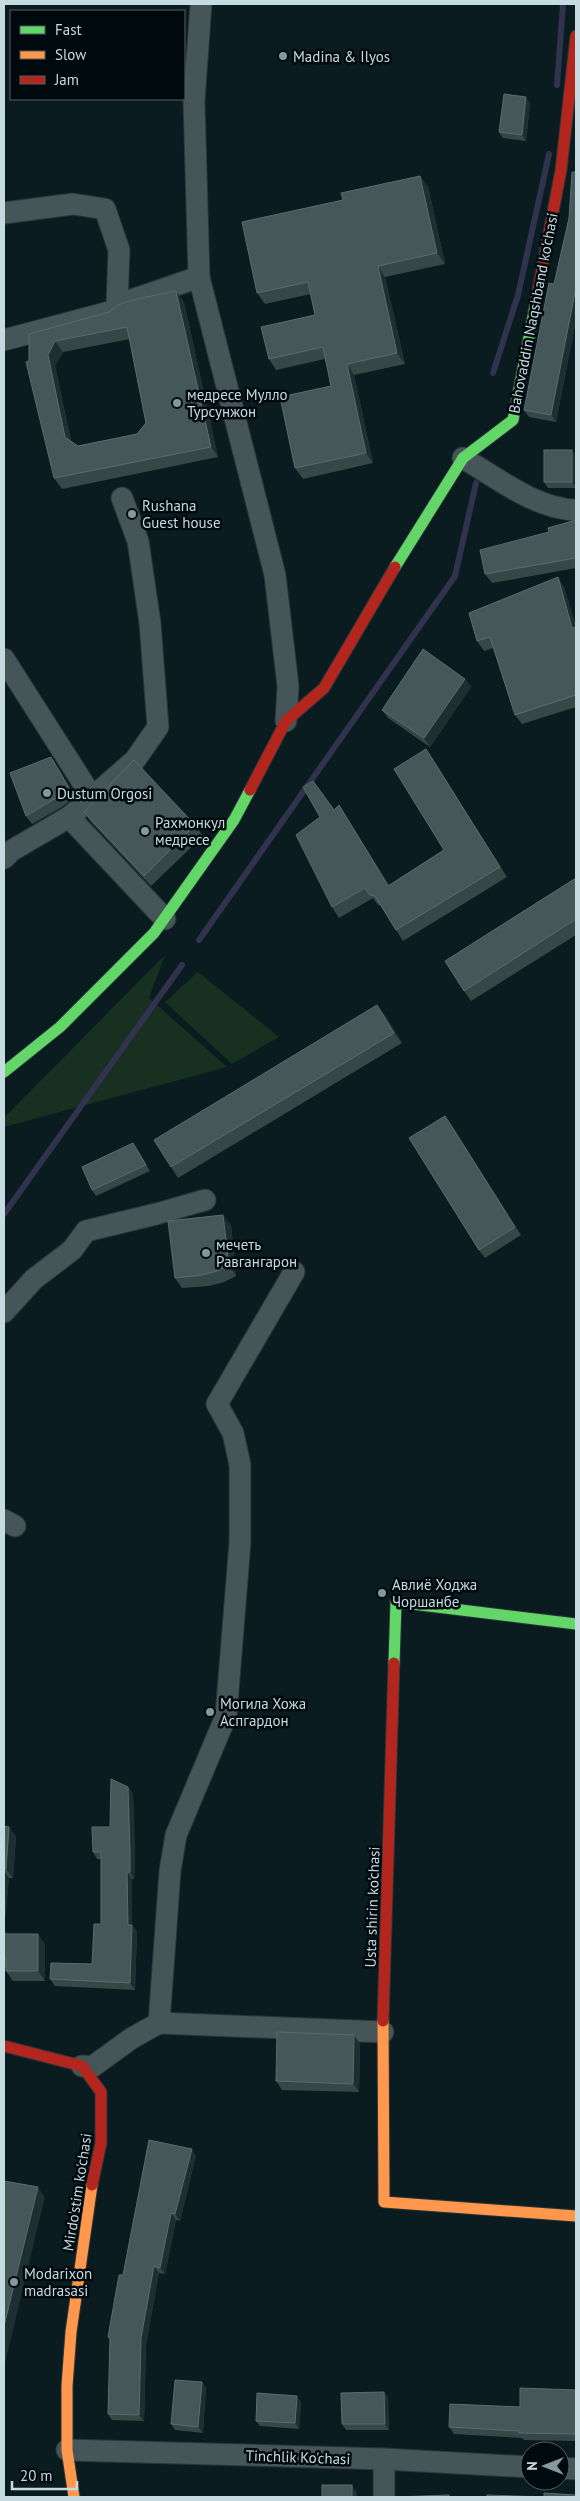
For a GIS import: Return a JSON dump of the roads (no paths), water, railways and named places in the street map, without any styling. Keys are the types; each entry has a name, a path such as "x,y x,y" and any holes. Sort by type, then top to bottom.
{"street":[{"name":"Bahovaddin Naqshband ko'chasi","path":"201,4 194,101 199,277 275,575 288,686 286,721"},
{"name":"Bahovaddin Naqshband ko'chasi","path":"4,1072 60,1027 154,933 165,919 234,820 286,721 324,688 401,556 463,458 513,420 568,171 576,36"},
{"path":"4,214 73,204 105,209 119,250 117,305 113,311 4,340"},
{"path":"117,305 199,277"},
{"path":"463,458 515,490 546,504 576,510"},
{"path":"4,858 11,851 69,817 135,760 158,727 150,623 138,541 122,498"},
{"path":"4,659 92,797"},
{"path":"69,817 165,919"},
{"path":"4,1312 34,1279 72,1250 86,1231 205,1200"},
{"path":"159,2023 170,1870 176,1835 226,1716 240,1542 240,1465 233,1433 217,1404 294,1272"},
{"name":"Usta shirin ko'chasi","path":"576,1624 396,1602 383,2032 384,2202 576,2216"},
{"path":"4,2046 92,2067 132,2038 159,2023 383,2032"},
{"name":"Mirdo'stim ko'chasi","path":"74,2497 67,2450 67,2386 71,2332 90,2195 101,2143 103,2116 101,2092 82,2066"},
{"name":"Tinchlik Ko'chasi","path":"67,2450 384,2459 520,2466"},
{"path":"384,2459 384,2497"}],"waterway":[{"path":"557,85 563,4"},
{"path":"493,373 518,295 549,154"},
{"path":"199,940 455,576 476,483"},
{"path":"4,1214 182,965"}],"place":[{"name":"Madina & Ilyos","path":"283,56"},
{"name":"медресе Мулло Турсунжон","path":"177,403"},
{"name":"Rushana Guest house","path":"132,514"},
{"name":"Dustum Orgosi","path":"47,793"},
{"name":"Рахмонкул медресе","path":"145,831"},
{"name":"мечеть Равгангарон","path":"206,1253"},
{"name":"Авлиё Ходжа Чоршанбе","path":"382,1593"},
{"name":"Могила Хожа Аспгардон","path":"210,1712"},
{"name":"Modarixon madrasasi","path":"14,2282"}]}
